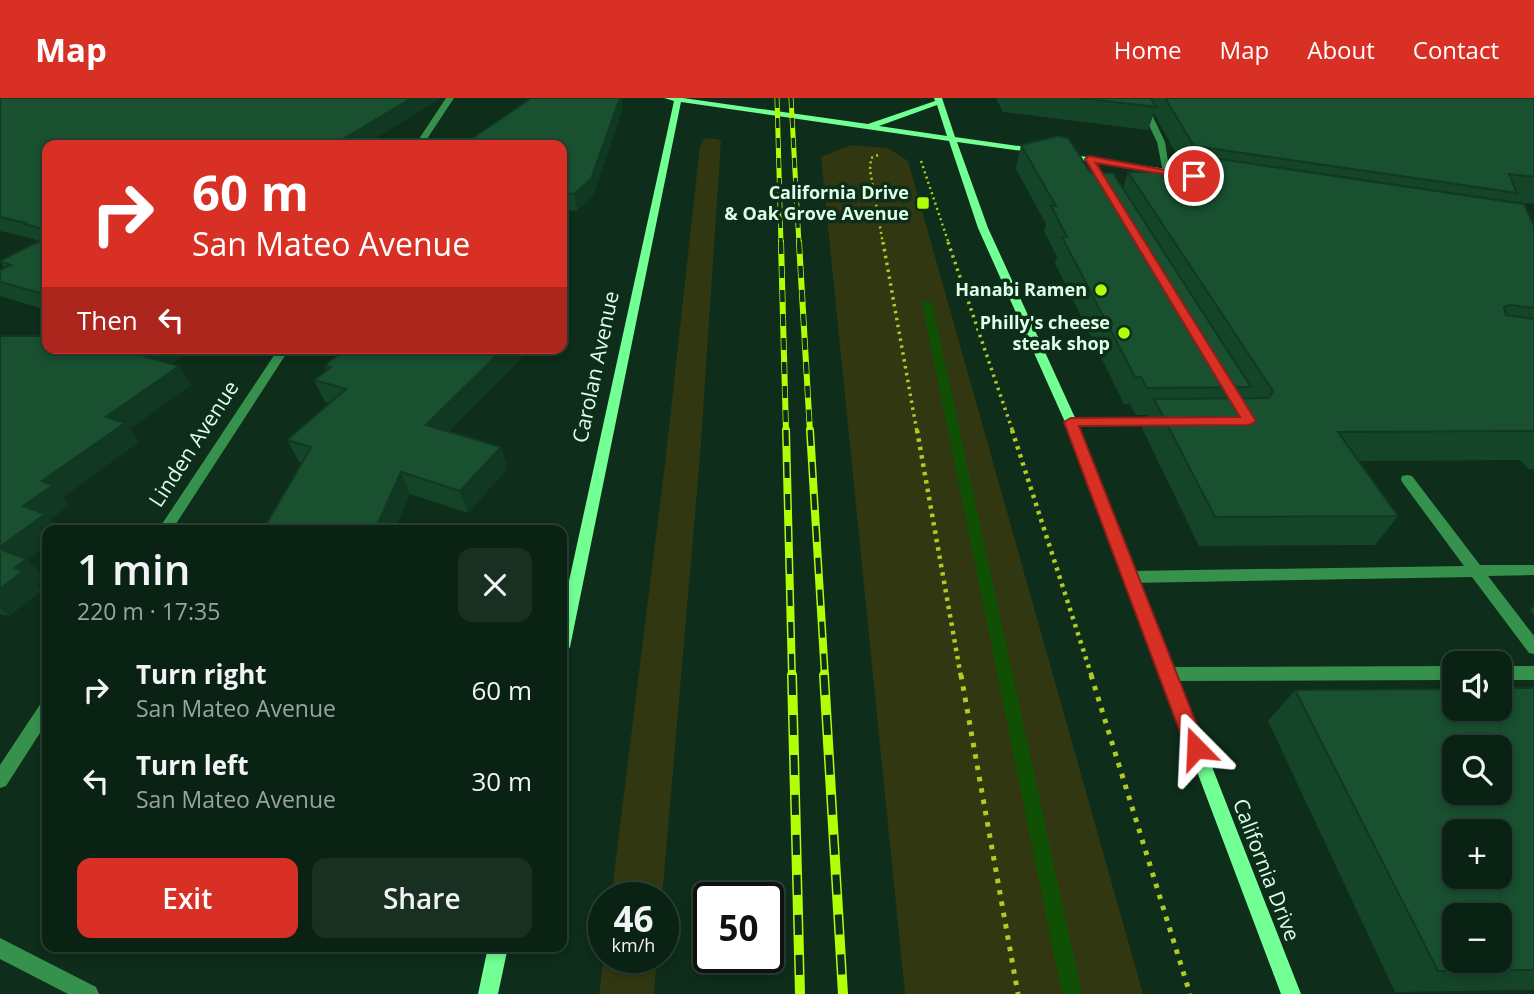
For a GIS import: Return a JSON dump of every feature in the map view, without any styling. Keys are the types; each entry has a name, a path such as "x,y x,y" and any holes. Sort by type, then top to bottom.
{"street":[{"path":"422,140 450,98"},
{"path":"668,98 1194,176"},
{"path":"1140,98 1161,142 1167,172"},
{"name":"Carolan Avenue","path":"567,623 678,99"},
{"path":"869,127 938,100"},
{"name":"California Drive","path":"938,100 983,228 1071,422 1291,994"},
{"path":"1089,159 1115,201"},
{"name":"Linden Avenue","path":"167,525 281,354"},
{"path":"1071,422 1172,422"},
{"path":"1407,479 1534,648"},
{"path":"1130,578 1534,570"},
{"path":"1168,674 1442,673"},
{"path":"1512,673 1534,673"},
{"path":"0,780 42,716"},
{"path":"0,948 89,994"},
{"path":"488,994 497,952"}],"path":[{"path":"918,150 1049,540 1190,994"},
{"path":"881,153 871,158 870,170 1018,994"}],"green space":[{"path":"704,139 721,140 700,456 663,882 613,882 666,455 700,146"},
{"path":"851,145 888,148 908,161 1143,994 905,994 821,157"},
{"path":"602,973 656,973 654,994 599,994"}],"building":[{"path":"0,98 412,98 341,140 42,140 42,229 0,217"},
{"path":"531,98 620,98 591,179 574,194 567,193 567,140 470,140"},
{"path":"1079,98 1151,98 1156,107"},
{"path":"1165,98 1534,98 1534,177 1509,174 1517,193 1194,146"},
{"path":"1058,136 1068,138 1091,173 1113,173 1251,387 1147,388 1141,377 1135,377 1062,237 1067,237 1051,206 1056,206 1021,145"},
{"path":"1200,156 1524,204 1534,226 1534,308 1510,305 1504,307 1506,315 1534,319 1534,431 1338,432 1398,516 1215,517 1154,399 1269,398 1273,391 1128,172 1208,171"},
{"path":"42,240 42,294 0,282 0,270 11,265 0,261"},
{"path":"0,336 42,336 42,354 146,354 144,356 179,366 106,417 125,423 42,481 53,485 23,506 45,514 0,547"},
{"path":"339,354 498,354 426,425 501,447 460,491 401,472 377,525 266,525 311,447 287,440 346,389 314,380 331,367 325,365"},
{"path":"0,549 26,559 15,568 23,571 0,589"},
{"path":"1512,688 1534,688 1534,970 1512,970 1512,903 1442,903 1442,971 1438,971 1295,690 1442,689 1442,721 1512,721"}],"waterway":[{"path":"927,303 1072,994"}],"railway":[{"path":"777,98 781,244"},
{"path":"791,98 799,244"},
{"path":"781,242 786,432"},
{"path":"799,242 810,432"},
{"path":"786,430 792,677"},
{"path":"810,430 825,677"},
{"path":"792,675 800,994"},
{"path":"824,675 843,994"}],"place":[{"name":"California Drive & Oak Grove Avenue","path":"923,203"},
{"name":"Hanabi Ramen","path":"1101,290"},
{"name":"Philly's cheese steak shop","path":"1124,333"}],"route":[{"path":"1194,176 1089,159 1249,421 1071,422 1196,748"}]}
